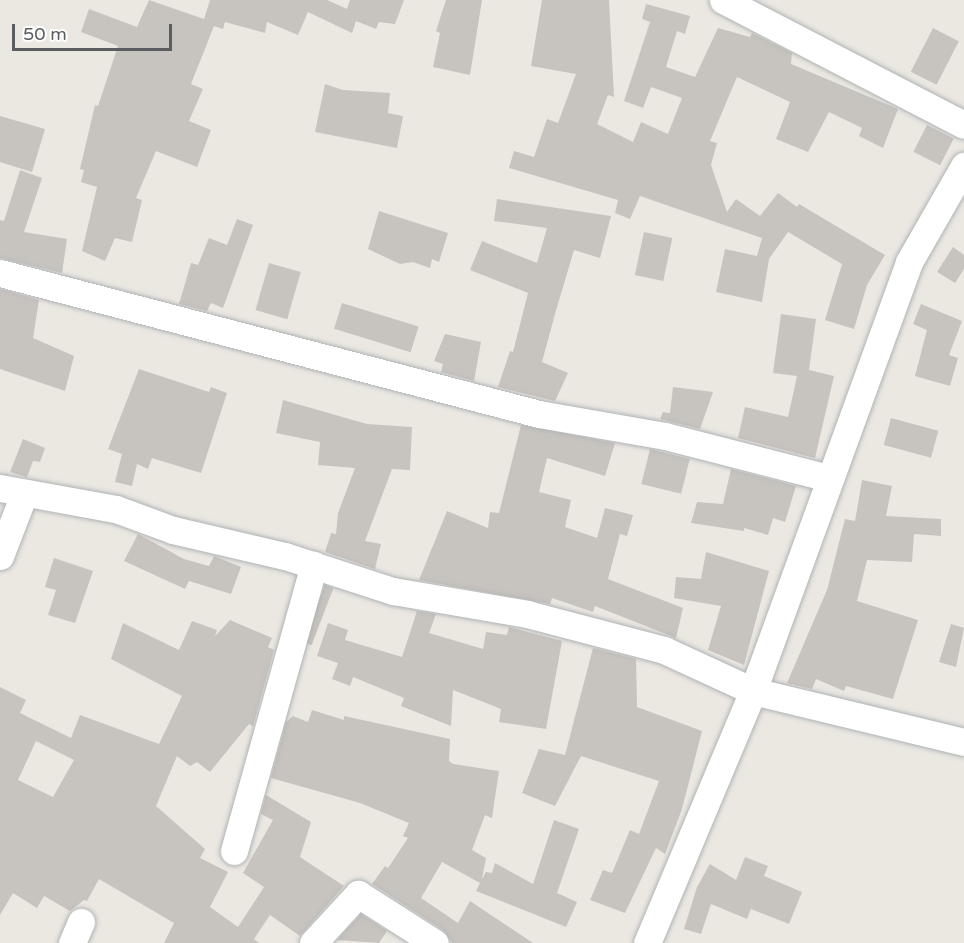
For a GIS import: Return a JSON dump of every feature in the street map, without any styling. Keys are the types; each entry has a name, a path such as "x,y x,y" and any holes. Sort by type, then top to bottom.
{"street":[{"path":"723,0 964,125"},
{"path":"647,943 753,691 909,262 964,166"},
{"path":"0,273 539,414 665,436 829,478"},
{"path":"0,556 12,491 116,509 173,530 314,565 393,591 527,615 664,650 753,691 964,742"},
{"path":"234,851 314,565"},
{"path":"313,943 358,894 435,943"}],"building":[{"path":"149,0 204,19 210,0 327,0 347,9 350,0 404,0 395,24 379,22 376,29 356,21 352,33 308,12 298,35 267,22 265,33 225,22 223,29 214,26 191,84 203,89 189,121 211,130 197,167 156,151 136,198 142,200 132,242 115,238 105,261 82,251 97,187 81,182 84,170 80,169 95,105 98,106 118,46 81,32 89,9 137,27"},
{"path":"446,0 482,0 470,75 433,67 440,33 436,31"},
{"path":"542,0 609,0 614,97 608,95 597,124 633,142 641,122 668,134 682,98 651,87 643,108 624,101 650,22 642,19 646,4 690,16 685,34 677,31 666,67 695,77 718,28 750,37 752,33 792,53 791,64 898,109 883,148 859,136 862,128 829,112 808,152 776,139 790,102 737,77 710,141 717,143 711,165 727,212 736,199 760,216 778,193 797,207 799,204 885,255 867,285 854,329 825,320 842,264 788,232 769,259 762,302 716,292 725,249 757,256 762,238 640,196 630,219 615,213 618,200 509,168 514,151 534,157 547,119 558,123 576,74 531,66"},
{"path":"933,28 959,41 937,85 911,72"},
{"path":"325,84 343,90 390,93 388,113 403,116 397,148 315,132"},
{"path":"0,116 45,129 32,172 0,162"},
{"path":"927,125 954,139 940,165 913,152"},
{"path":"20,170 42,178 24,232 67,239 62,273 0,258 0,220 4,221"},
{"path":"497,199 611,216 600,258 574,250 542,362 568,373 555,401 498,387 510,351 513,352 528,293 470,270 482,241 537,263 547,228 494,221"},
{"path":"379,211 448,233 439,262 432,259 430,268 413,262 400,264 368,249"},
{"path":"237,219 253,225 223,308 211,303 207,311 179,304 191,263 198,265 209,238 227,245"},
{"path":"644,232 672,238 663,281 635,275"},
{"path":"953,247 964,255 964,269 955,283 937,272"},
{"path":"269,263 301,272 287,319 255,310"},
{"path":"0,289 39,300 33,338 74,356 65,391 0,369"},
{"path":"342,303 419,326 411,352 334,329"},
{"path":"921,304 962,321 949,355 958,358 950,386 915,376 927,330 913,324"},
{"path":"781,314 816,319 809,370 834,376 815,458 738,438 745,407 788,417 797,376 773,373"},
{"path":"445,334 481,342 474,381 441,372 443,364 434,361"},
{"path":"139,369 209,392 211,387 227,393 201,473 152,458 148,469 137,464 132,486 115,482 122,454 108,449"},
{"path":"673,387 713,392 700,429 660,419 663,412 670,413"},
{"path":"283,400 367,424 412,427 410,470 392,469 365,541 381,544 375,569 325,552 331,533 336,534 338,513 355,468 318,465 320,442 276,433"},
{"path":"891,418 938,431 931,458 884,445"},
{"path":"521,425 615,443 605,476 547,458 539,492 571,500 565,527 597,538 605,508 633,515 627,536 620,534 608,579 683,608 676,638 595,606 593,612 552,598 550,604 419,580 447,511 488,528 490,512 499,513"},
{"path":"23,439 45,448 40,462 33,461 27,477 10,472"},
{"path":"650,449 690,459 681,494 641,484"},
{"path":"731,469 796,486 785,522 773,518 768,535 744,528 744,531 691,523 697,502 723,504"},
{"path":"862,480 892,486 886,516 941,519 941,536 914,534 912,562 867,560 857,601 918,620 893,699 846,686 844,691 816,679 812,689 787,683 827,590 845,519 855,521"},
{"path":"138,534 184,559 209,566 214,556 241,567 231,594 189,581 185,589 124,561"},
{"path":"706,552 769,571 744,665 708,650 721,606 674,598 676,577 701,579"},
{"path":"54,558 93,571 75,623 48,615 56,590 45,587"},
{"path":"325,585 333,588 312,645 303,642"},
{"path":"417,611 436,614 429,633 483,649 486,632 507,635 509,627 562,641 546,729 499,722 501,709 453,690 451,726 401,706 404,698 353,677 350,686 332,679 338,663 317,656 328,623 348,630 345,640 402,657"},
{"path":"230,620 272,638 268,647 274,650 253,726 249,724 210,772 197,762 190,766 177,756 156,806 205,849 200,858 228,872 210,907 238,927 264,887 243,873 273,820 261,814 266,795 311,822 300,857 344,886 300,936 270,915 254,939 259,943 164,943 174,923 99,879 87,901 84,900 70,911 44,896 37,908 13,893 0,915 0,687 26,700 20,713 71,738 80,715 159,744 182,696 111,659 123,623 179,650 192,621 217,630 215,636","holes":["36,741 74,760 53,797 18,780"]},
{"path":"951,624 964,628 956,667 939,662"},
{"path":"593,648 636,659 637,707 702,731 682,809 665,854 656,848 625,913 590,900 603,870 612,873 630,830 639,834 659,781 581,756 555,806 522,793 539,749 565,755"},
{"path":"312,710 344,720 344,716 450,739 449,761 453,764 499,771 492,818 485,815 472,850 486,858 482,879 486,872 492,873 495,863 533,884 554,820 579,829 557,893 577,902 566,927 476,891 480,883 442,862 421,898 458,923 470,901 533,943 452,943 443,930 372,884 385,866 388,868 408,838 403,836 409,823 360,803 271,778 286,722 293,716 308,722"},
{"path":"745,857 768,866 764,876 802,892 789,924 751,909 747,919 711,904 701,934 684,929 697,887 710,864 736,880"},
{"path":"361,914 387,931 379,943 337,940"}]}
